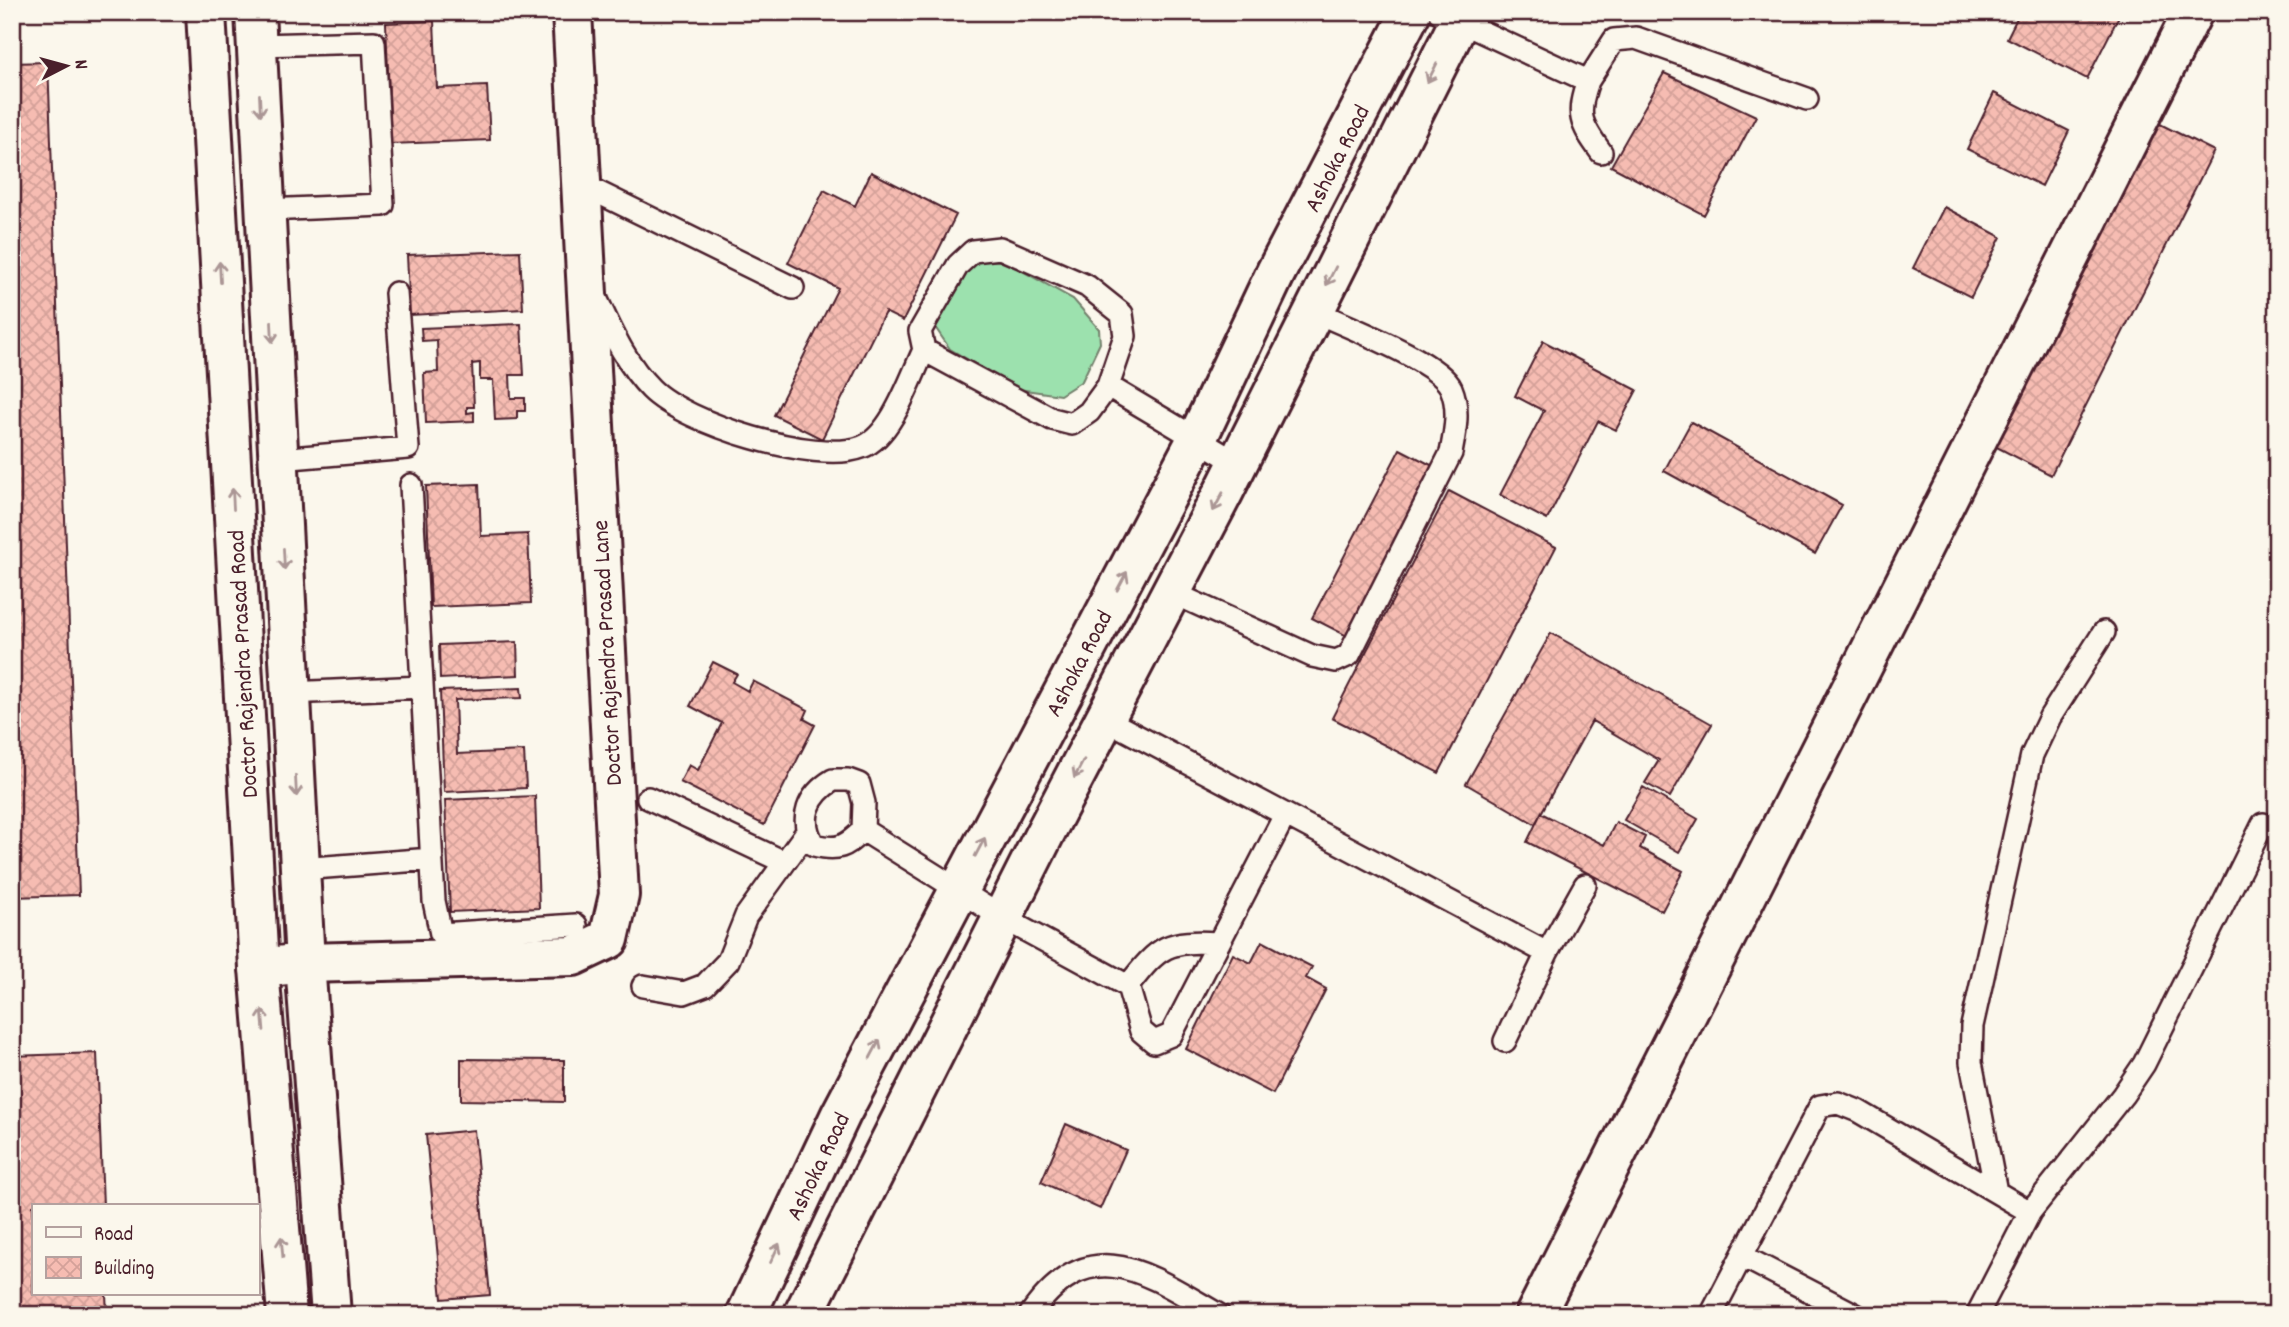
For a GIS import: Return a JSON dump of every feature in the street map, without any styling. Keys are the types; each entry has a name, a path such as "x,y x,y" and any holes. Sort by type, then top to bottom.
{"main road":[{"name":"Doctor Rajendra Prasad Road","path":"206,12 259,968 287,1315"},
{"name":"Doctor Rajendra Prasad Lane","path":"259,968 305,963 573,956 609,939 619,895 573,12"},
{"name":"Ashoka Road","path":"746,1315 841,1114 1197,439 1276,272 1412,12"},
{"path":"1535,1315 2193,12"},
{"name":"Ashoka Road","path":"803,1315 1314,311 1454,16"},
{"name":"Doctor Rajendra Prasad Road","path":"256,29 305,963 331,1315"}],"lane":[{"path":"1454,16 1588,81"},
{"path":"256,29 374,42 382,177 383,205 265,211"},
{"path":"1601,152 1583,127 1579,106 1588,81 1614,40 1636,38 1807,99"},
{"path":"583,185 793,288"},
{"path":"586,278 621,349 651,389 678,407 731,433 833,452 863,447 889,422 924,350 920,331 958,265 973,251 1000,248 1087,286 1122,314 1125,336 1108,386 1088,412 1072,424 1052,419 924,350"},
{"path":"279,459 408,448 396,293"},
{"path":"1171,592 1312,656 1336,662 1349,655 1451,453 1457,419 1450,387 1433,368 1314,311"},
{"path":"1108,386 1237,463"},
{"path":"411,485 434,901 441,934 576,925"},
{"path":"1996,1192 1971,1062 1972,1026 2032,755 2050,717 2104,632"},
{"path":"290,692 422,687"},
{"path":"1105,719 1547,953"},
{"path":"833,780 848,780 859,784 864,803 863,830 851,842 832,850 814,845 806,833 805,811 818,789 833,780"},
{"path":"648,798 783,862"},
{"path":"863,830 1003,918 1128,986 1141,1031 1154,1042 1171,1035 1285,814"},
{"path":"1977,1315 2030,1212 2144,1065 2263,824"},
{"path":"643,986 684,993 705,985 728,961 746,916 806,833"},
{"path":"300,869 432,859"},
{"path":"1505,1041 1547,953 1585,885"},
{"path":"1128,986 1162,948 1185,941 1219,943"},
{"path":"1711,1315 1820,1106 1838,1102 1858,1111 2030,1212"},
{"path":"1742,1255 1856,1315"},
{"path":"1030,1315 1047,1291 1084,1269 1116,1264 1154,1277 1220,1315"}],"green space":[{"path":"958,260 1004,261 1073,299 1099,329 1100,343 1082,381 1060,395 1018,389 950,349 937,330 932,308"}],"building":[{"path":"2020,12 2121,12 2087,79 2007,38"},
{"path":"434,21 437,88 487,86 490,140 391,144 386,23"},
{"path":"48,62 79,895 12,897 12,63"},
{"path":"1664,73 1756,116 1704,215 1611,166"},
{"path":"1994,93 2069,131 2042,186 1967,149"},
{"path":"2148,118 2214,151 2051,475 1985,441"},
{"path":"871,172 956,215 903,321 885,312 822,439 774,415 838,288 788,263 824,190 855,206"},
{"path":"1944,207 2001,237 1971,297 1913,268"},
{"path":"520,251 523,309 410,315 407,255"},
{"path":"521,324 524,375 510,375 511,398 525,398 525,411 517,411 517,419 495,420 493,380 480,380 480,363 472,364 474,407 467,407 467,413 474,412 474,421 426,423 424,373 438,372 437,340 422,341 421,328"},
{"path":"1543,341 1637,390 1616,430 1598,421 1547,520 1500,495 1544,411 1515,396"},
{"path":"1691,422 1842,505 1815,554 1664,471"},
{"path":"1400,449 1435,467 1349,637 1312,618"},
{"path":"479,484 481,536 528,534 531,603 431,607 426,486"},
{"path":"1449,491 1556,547 1439,773 1332,718"},
{"path":"1551,633 1712,724 1670,797 1645,783 1659,760 1592,721 1535,824 1466,784"},
{"path":"517,642 518,675 440,679 439,645"},
{"path":"713,662 737,674 732,682 748,691 753,681 808,710 804,719 815,725 764,825 680,782 689,765 698,770 722,723 690,706"},
{"path":"521,688 522,698 455,700 457,754 524,751 526,788 444,792 440,691"},
{"path":"1643,787 1698,819 1679,852 1624,820"},
{"path":"535,796 539,908 450,912 445,800"},
{"path":"1541,813 1604,845 1616,822 1645,837 1640,848 1683,871 1662,911 1527,842"},
{"path":"1262,941 1312,967 1306,978 1326,989 1273,1094 1186,1049 1233,954 1251,963"},
{"path":"97,1053 103,1204 32,1204 32,1296 106,1296 107,1315 12,1315 12,1056"},
{"path":"461,1059 564,1060 564,1102 461,1100"},
{"path":"1066,1124 1126,1150 1100,1209 1041,1182"},
{"path":"474,1130 490,1295 442,1299 426,1135"}]}
